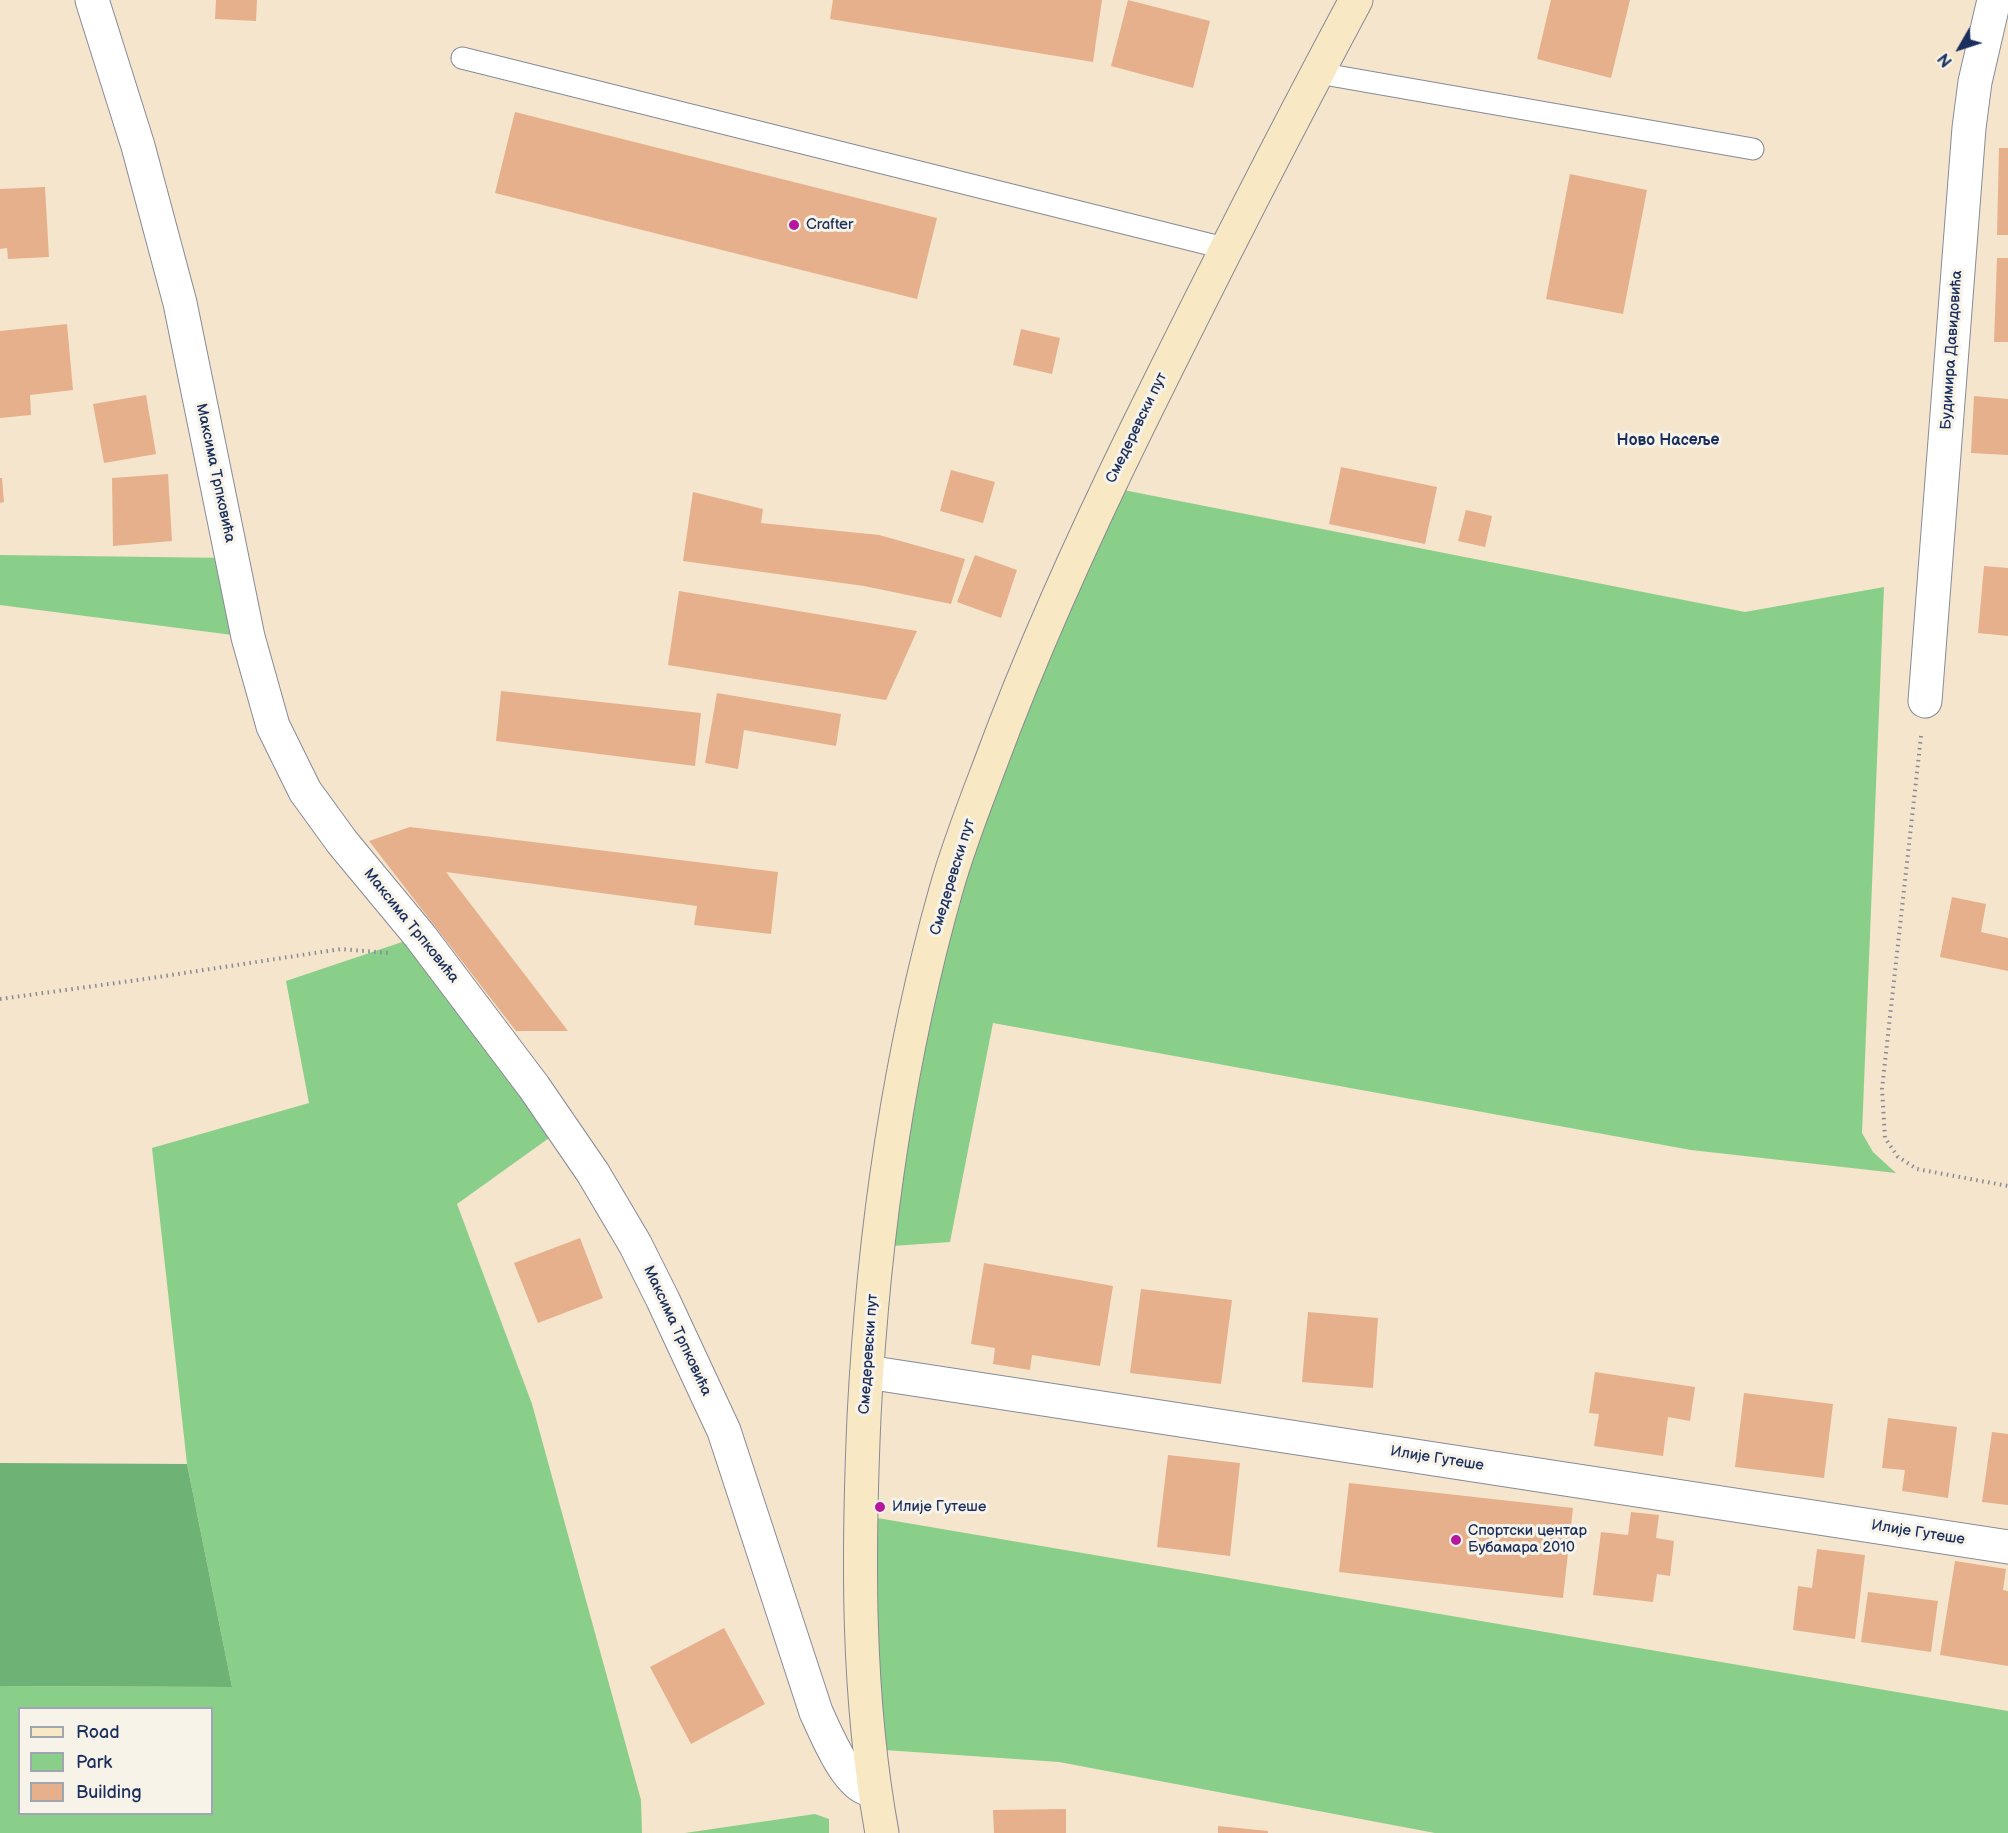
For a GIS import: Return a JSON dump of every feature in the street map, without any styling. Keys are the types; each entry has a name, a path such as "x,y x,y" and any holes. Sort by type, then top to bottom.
{"main road":[{"name":"Смедеревски пут","path":"882,1833 874,1789 864,1690 860,1608 860,1515 869,1322 898,1104 930,951 947,886 1006,721 1060,590 1113,476 1356,0"}],"street":[{"name":"Максима Трпковића","path":"92,0 138,146 180,303 248,637 273,726 305,791 342,842 429,948 563,1128 593,1173 634,1244 663,1300 724,1431 816,1712 834,1750 849,1774 865,1788 874,1789"},
{"name":"Будимира Давидовића","path":"1925,701 1970,128 1975,82 1994,0"},
{"name":"Илије Гутеше","path":"867,1372 2008,1546"}],"lane":[{"path":"462,58 1227,249"},
{"path":"1318,73 1753,148"}],"path":[{"path":"1925,701 1882,1089 1885,1138 1898,1157 1917,1169 2008,1186"},
{"path":"0,999 341,950 406,953 429,948"}],"green space":[{"path":"1108,487 1745,612 1884,587 1862,1133 1873,1152 1896,1173 1691,1150 993,1023 950,1242 878,1247 971,814"},
{"path":"0,555 232,558 248,637 0,605"},
{"path":"420,936 563,1128 457,1204 532,1404 641,1800 642,1833 0,1833 0,1686 232,1687 187,1464 152,1148 309,1103 286,981"},
{"path":"0,1463 187,1464 232,1687 0,1686"},
{"path":"860,1515 2008,1711 2008,1833 1435,1833 1059,1762 870,1749"},
{"path":"815,1814 829,1819 829,1833 685,1833"}],"building":[{"path":"216,0 257,0 256,21 215,19"},
{"path":"833,0 1102,0 1093,62 830,19"},
{"path":"1128,0 1210,21 1193,88 1111,66"},
{"path":"1551,0 1630,0 1611,78 1537,59"},
{"name":"Crafter","path":"515,112 937,218 917,299 495,193"},
{"path":"1999,148 2008,148 2008,235 1997,235"},
{"path":"1570,174 1647,190 1623,314 1546,299"},
{"path":"45,187 49,257 8,259 7,248 0,249 0,189"},
{"path":"1997,258 2008,258 2008,342 1994,342"},
{"path":"67,324 73,390 30,395 31,415 0,418 0,331"},
{"path":"1021,329 1060,338 1052,374 1013,365"},
{"path":"146,395 156,454 104,463 93,404"},
{"path":"1974,396 2008,399 2008,455 1971,453"},
{"path":"1341,467 1437,487 1425,544 1329,524"},
{"path":"951,470 995,482 983,523 940,511"},
{"path":"168,474 172,541 113,546 112,478"},
{"path":"0,478 2,478 4,502 0,503"},
{"path":"693,492 763,509 761,523 879,535 965,559 951,604 864,586 683,561"},
{"path":"1466,510 1492,516 1485,547 1458,541"},
{"path":"975,555 1017,570 1001,618 957,602"},
{"path":"1984,566 2008,568 2008,636 1978,633"},
{"path":"679,591 917,631 886,700 668,665"},
{"path":"501,691 701,713 695,766 496,741"},
{"path":"717,693 841,714 836,746 744,730 738,769 705,763"},
{"path":"410,827 778,872 771,934 694,925 697,906 446,872 568,1031 516,1031 369,841"},
{"path":"1952,897 1986,904 1981,932 2008,938 2008,971 1940,957"},
{"path":"580,1238 603,1298 538,1323 514,1263"},
{"path":"984,1263 1113,1286 1100,1366 1032,1355 1030,1370 993,1364 995,1348 971,1344"},
{"path":"1141,1289 1232,1300 1221,1384 1130,1373"},
{"path":"1308,1312 1378,1318 1373,1388 1302,1382"},
{"path":"1595,1372 1695,1387 1690,1421 1668,1417 1663,1456 1594,1446 1599,1414 1589,1413"},
{"path":"1744,1393 1833,1404 1824,1478 1735,1467"},
{"path":"1888,1418 1957,1427 1948,1498 1902,1491 1905,1470 1882,1468"},
{"path":"1992,1432 2008,1434 2008,1505 1982,1502"},
{"path":"1168,1455 1240,1463 1230,1556 1157,1547"},
{"name":"Спортски центар Бубамара 2010","path":"1349,1483 1573,1508 1563,1598 1339,1572"},
{"path":"1631,1512 1659,1515 1656,1538 1674,1541 1670,1576 1657,1574 1653,1602 1593,1595 1601,1532 1628,1535"},
{"path":"1817,1549 1865,1555 1855,1639 1793,1630 1798,1586 1812,1588"},
{"path":"1955,1561 2006,1569 2003,1590 2008,1591 2008,1666 1940,1655"},
{"path":"1868,1592 1938,1601 1931,1652 1861,1642"},
{"path":"724,1628 765,1704 691,1744 650,1667"},
{"path":"1066,1809 1066,1833 994,1833 993,1810"},
{"path":"1218,1826 1268,1831 1268,1833 1218,1833"}],"place":[{"name":"Crafter","path":"794,225"},
{"name":"Илије Гутеше","path":"880,1507"},
{"name":"Спортски центар Бубамара 2010","path":"1456,1540"}],"district":[{"name":"Ново Насеље","path":"1668,441"}]}
